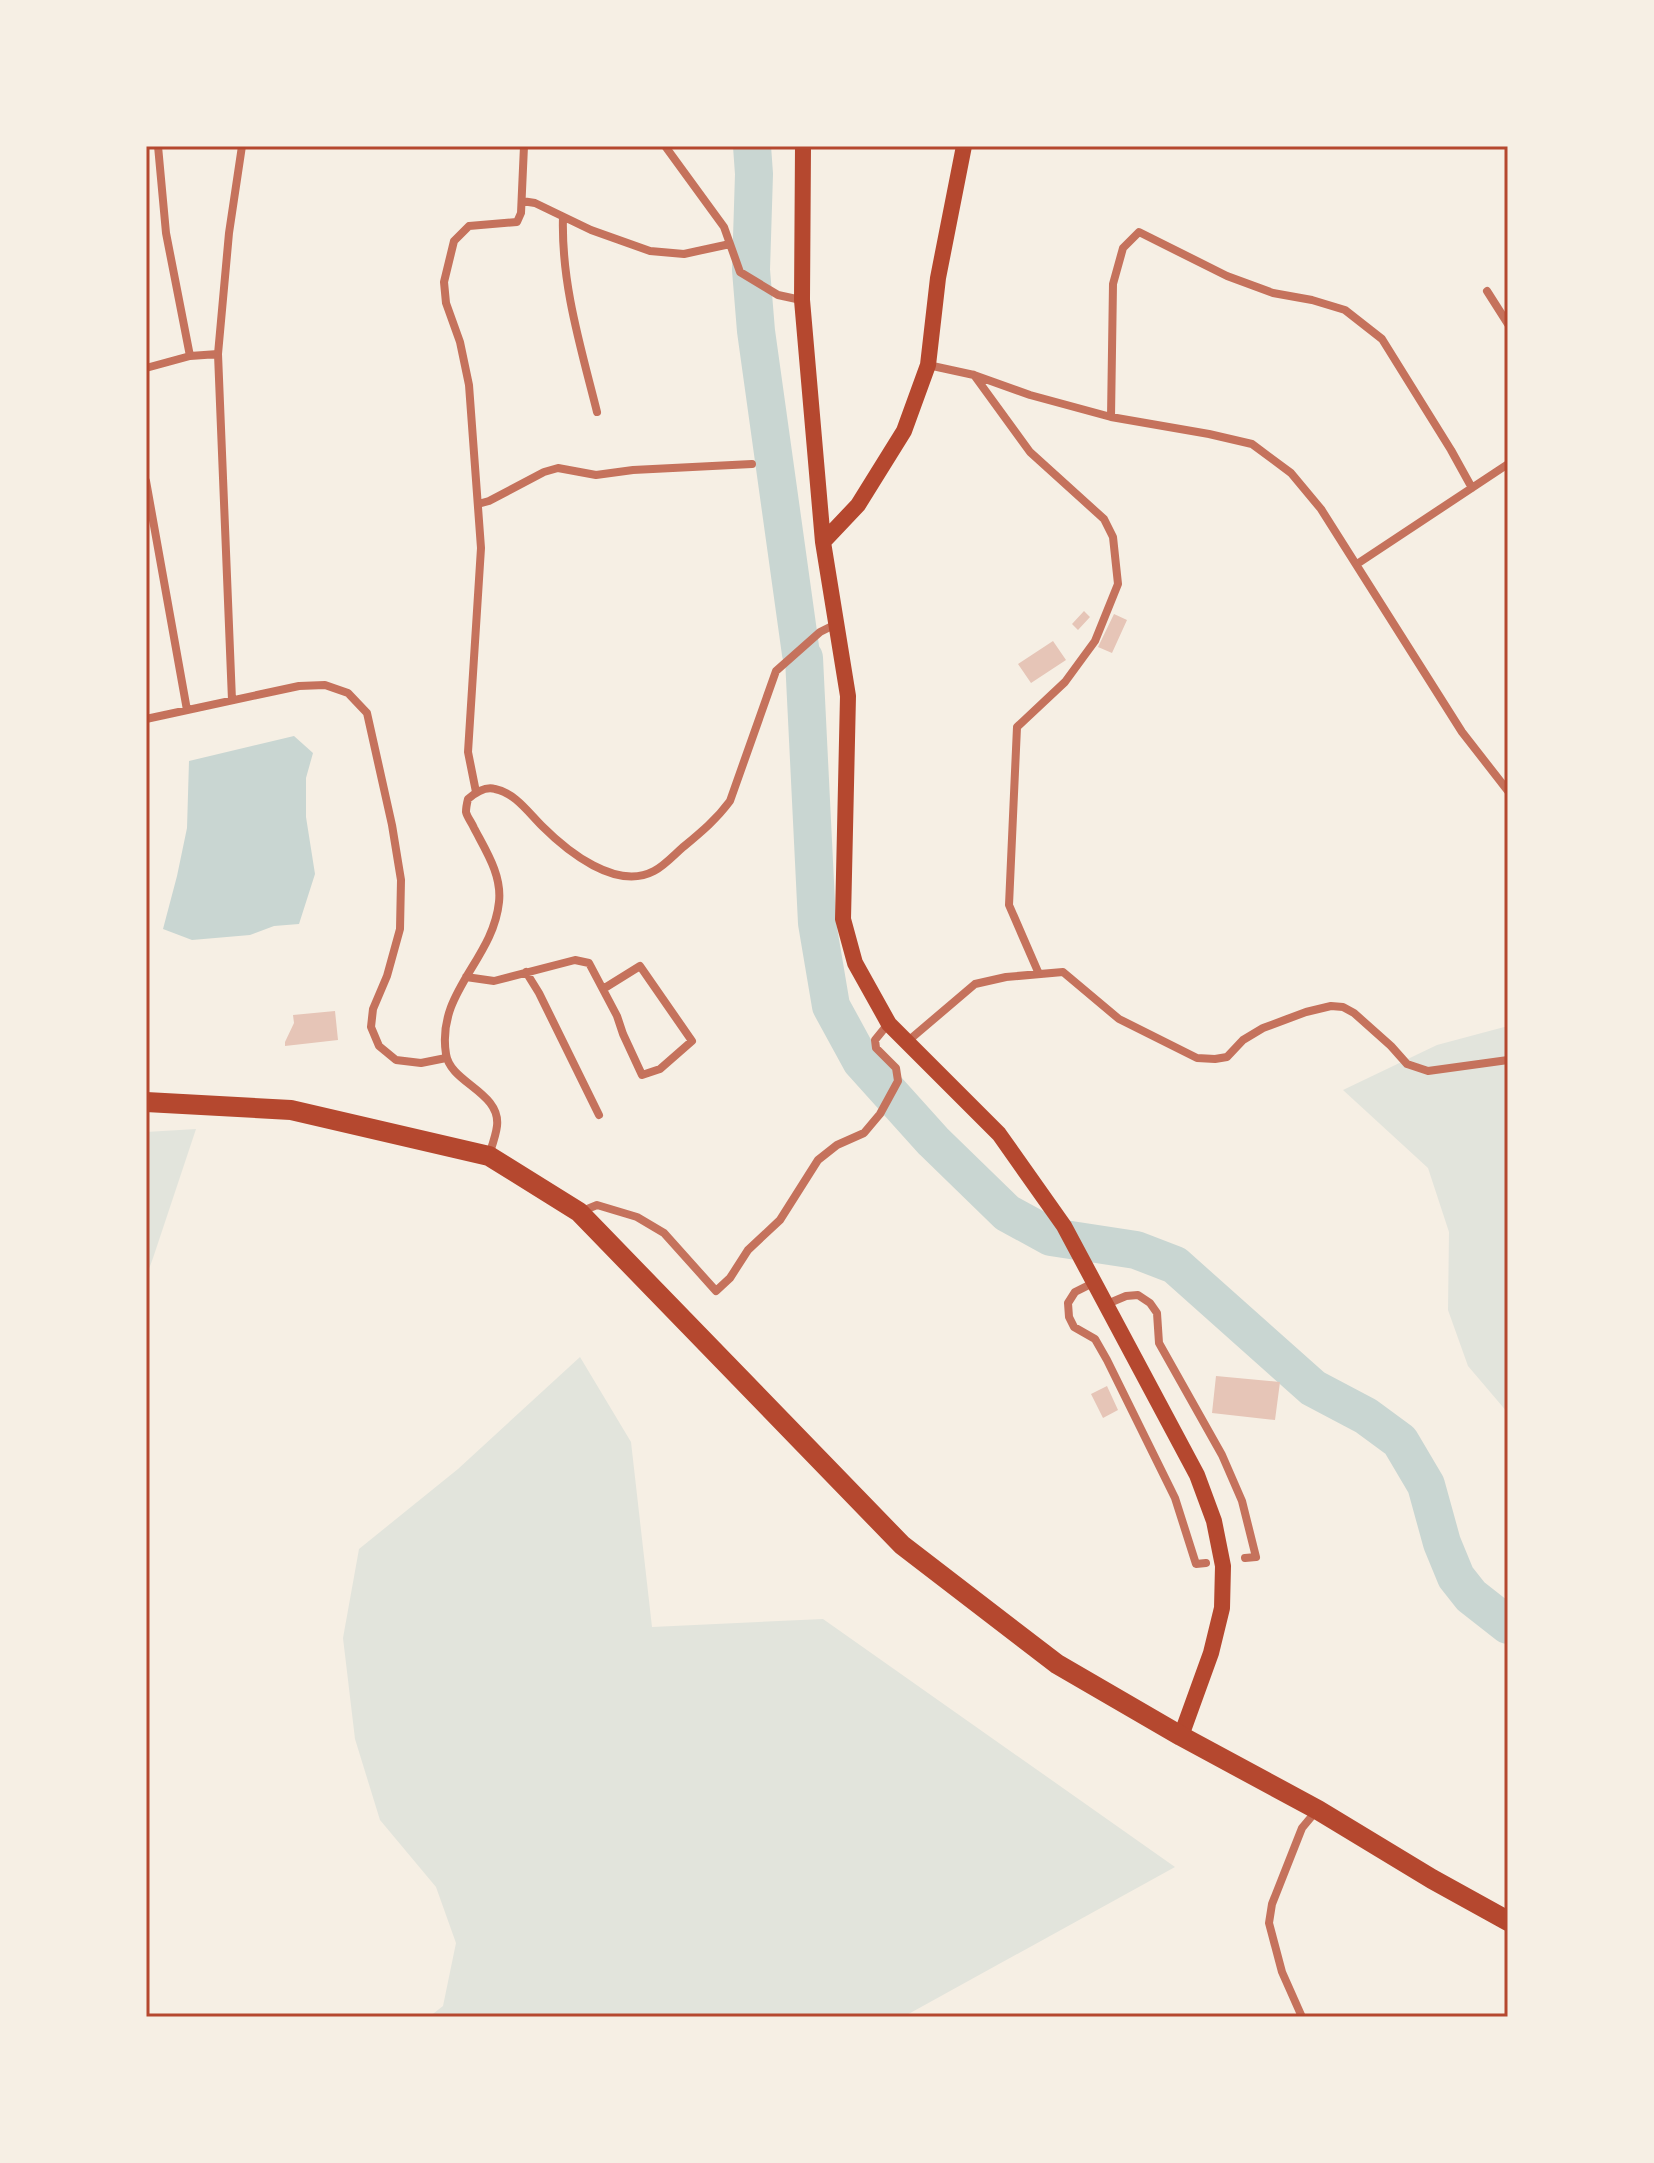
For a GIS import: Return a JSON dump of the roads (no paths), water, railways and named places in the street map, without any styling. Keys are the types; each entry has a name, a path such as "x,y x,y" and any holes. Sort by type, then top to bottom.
{"highway":[{"path":"146,1102 291,1110 489,1156 579,1212 902,1545 1057,1664 1508,1921"}],"main road":[{"path":"803,146 802,300 823,542 848,696 843,919 855,963 889,1024 999,1134 1064,1226 1197,1475 1214,1521 1223,1566 1222,1608 1211,1653 1181,1736"},
{"path":"823,542 858,505 904,431 928,365 938,278 964,146"}],"street":[{"path":"158,146 166,233 190,356"},
{"path":"232,700 218,354 229,233 242,146"},
{"path":"476,792 468,752 481,548 469,385 460,342 446,303 444,282 454,241 469,226 517,222 521,213 524,146"},
{"path":"665,146 724,227 740,272 774,293 802,300"},
{"path":"522,201 535,203 591,230 650,251 684,254 730,244"},
{"path":"563,217 563,246 573,316 597,412"},
{"path":"1111,417 1113,284 1123,248 1139,232 1227,276 1273,293 1345,310 1382,339 1472,488"},
{"path":"1487,291 1508,324"},
{"path":"146,368 190,356 218,354"},
{"path":"928,365 974,375 1030,395 1111,417 1252,444 1291,473 1321,509 1462,732 1508,791"},
{"path":"974,375 1030,452 1104,519 1113,537 1118,584 1095,641 1065,682 1017,727 1009,905 1039,974"},
{"path":"478,504 558,468 596,475 752,464"},
{"path":"1357,564 1508,464"},
{"path":"146,481 187,710"},
{"path":"489,1156 497,1125 496,1112 446,1058 445,1031 453,997 493,931 500,899 496,869 466,812 468,799 476,792 492,788 513,797 565,846 593,866 621,875 638,876 655,871 717,820 730,801 776,671 820,632 836,624"},
{"path":"146,719 299,686 325,685 348,693 367,713 401,880 400,929 387,976 373,1009 371,1027 379,1046 396,1060 421,1063 446,1058"},
{"path":"466,977 494,981 575,960 589,963 617,1016 642,1075 660,1069 692,1041 640,966 603,989"},
{"path":"526,972 599,1115"},
{"path":"908,1041 975,984 1006,977 1063,972 1119,1019 1197,1058 1227,1057 1243,1040 1263,1028 1331,1006 1343,1007 1354,1013 1407,1064 1428,1071 1508,1060"},
{"path":"579,1212 597,1205 637,1217 664,1233 716,1291 730,1278 748,1250 780,1220 818,1160 837,1145 864,1133 880,1114 898,1081 896,1068 876,1048 875,1040 889,1024"},
{"path":"1094,1279 1075,1292 1068,1303 1069,1317 1074,1327 1095,1339 1107,1360 1175,1498 1196,1564 1206,1563"},
{"path":"1107,1304 1138,1295 1150,1303 1157,1313 1159,1343 1222,1455 1242,1501 1256,1557 1245,1558"},
{"path":"1302,2017 1282,1972 1269,1923 1272,1904 1302,1828 1318,1810"}],"waterway":[{"path":"752,146 751,270 756,331 804,658 817,923 831,1006 861,1061 933,1141 1007,1213 1051,1237 1136,1250 1175,1265 1313,1388 1366,1416 1400,1441 1426,1485 1442,1543 1456,1577 1471,1596 1508,1625"}]}
